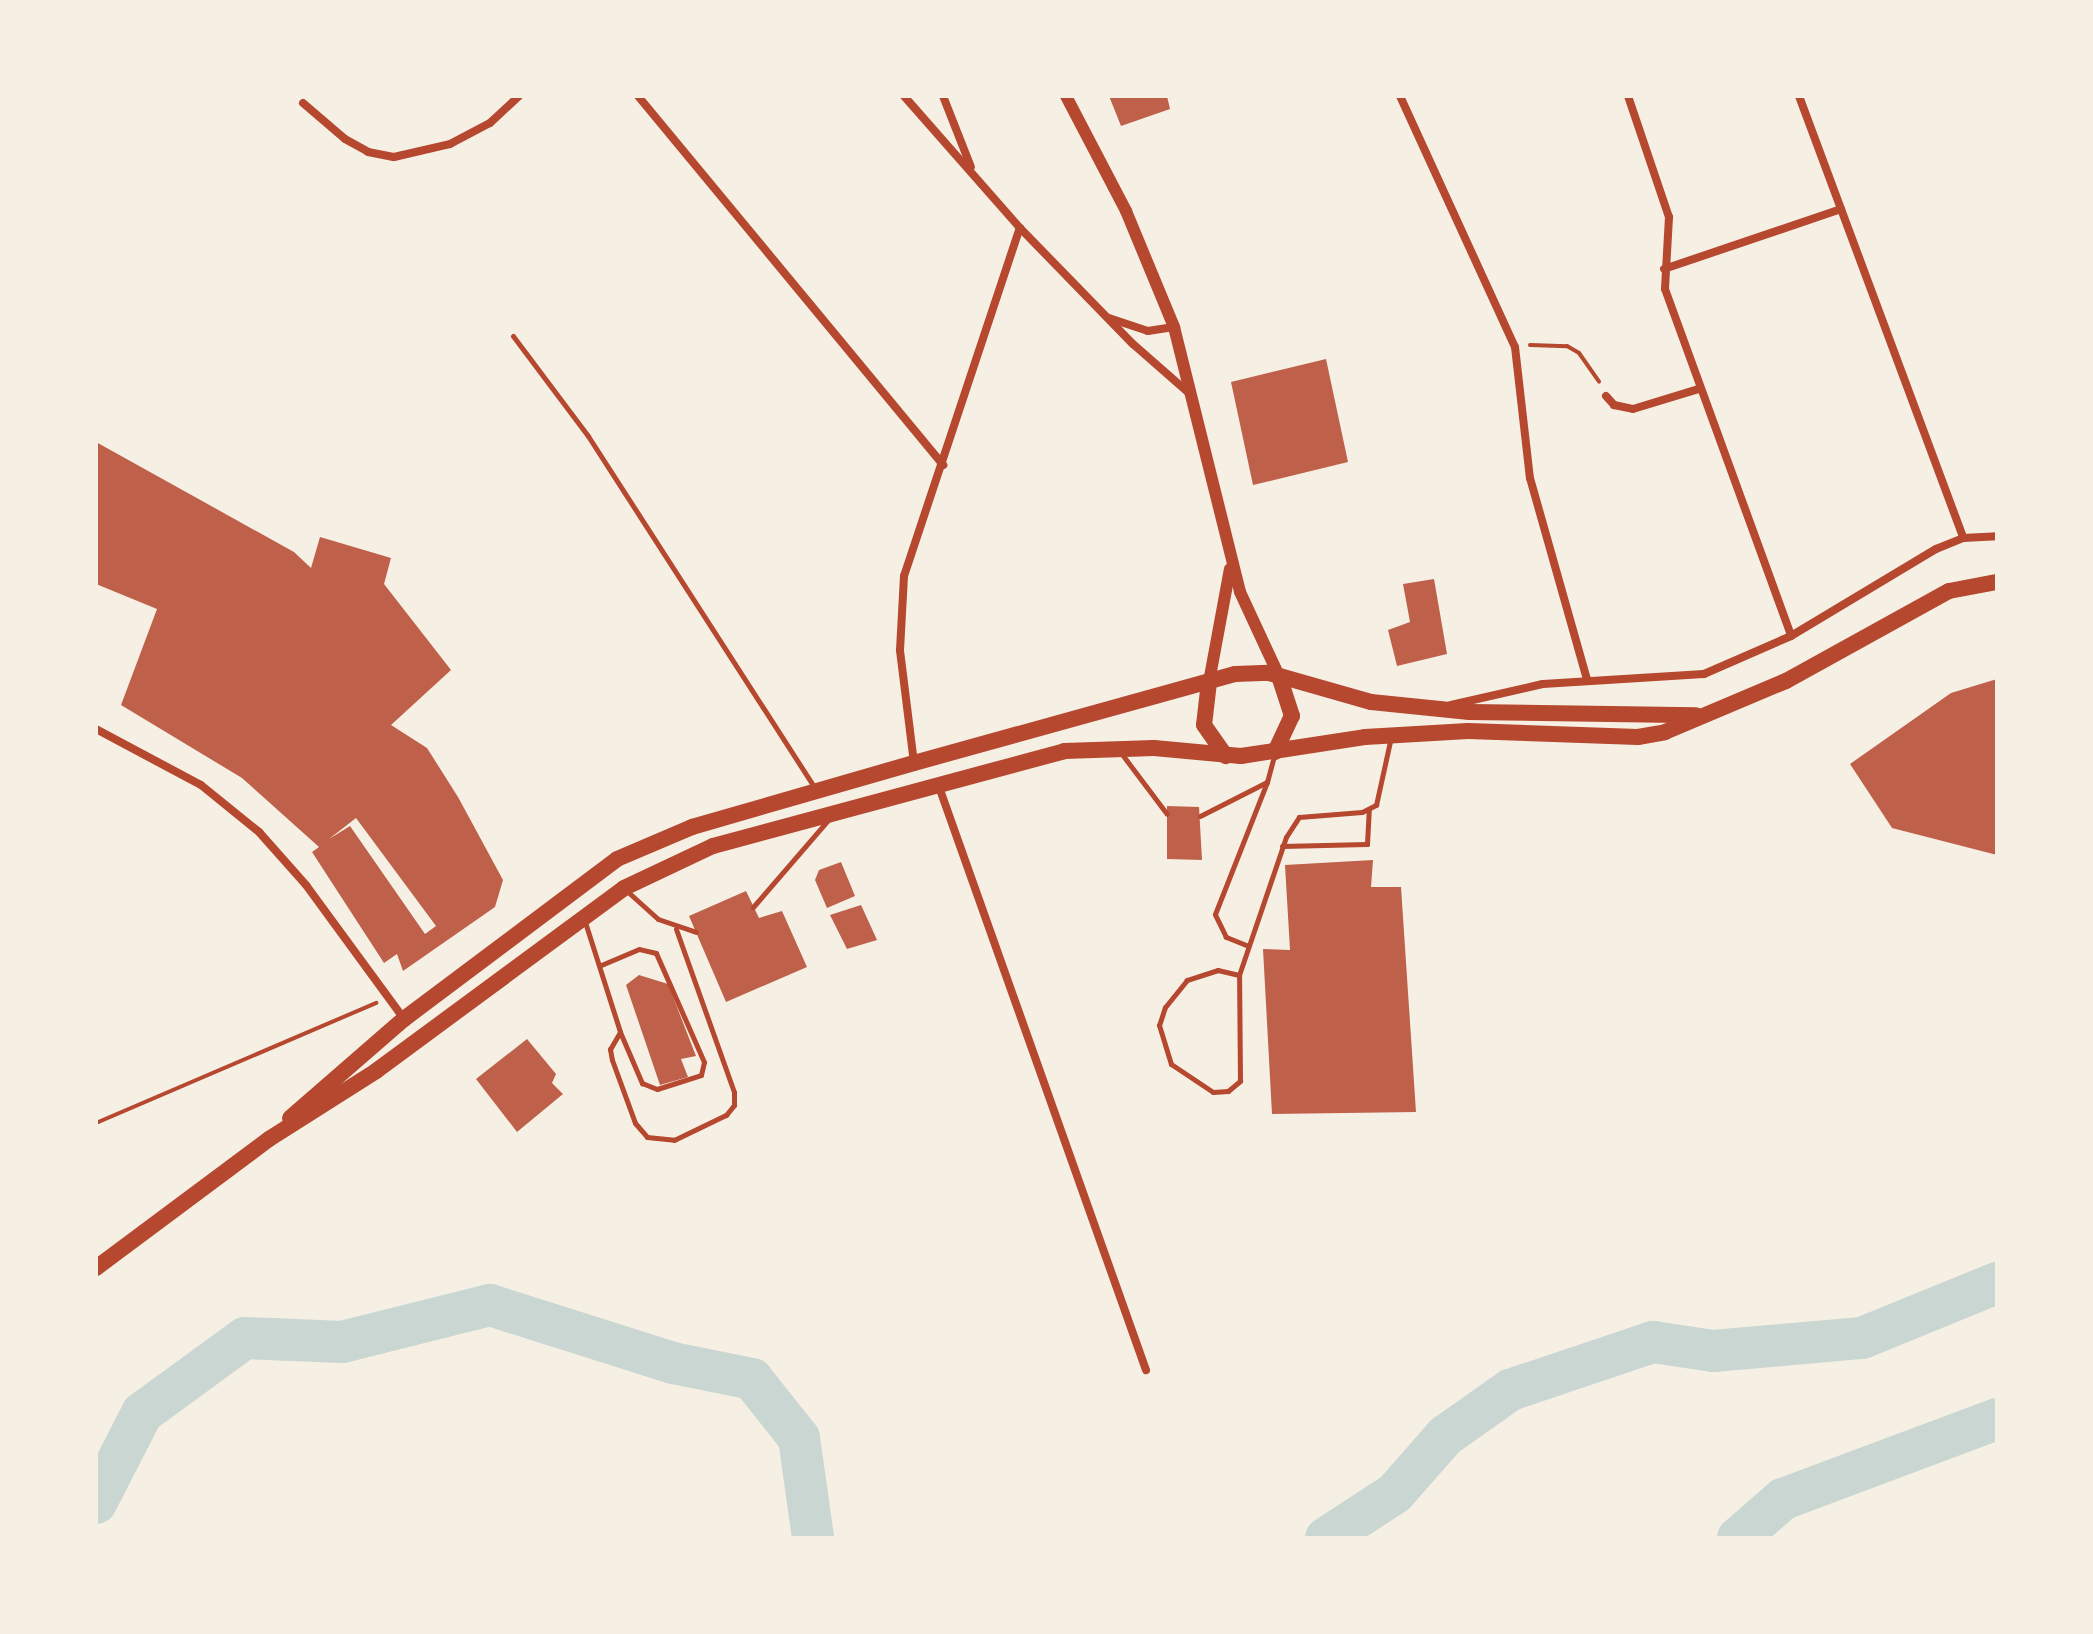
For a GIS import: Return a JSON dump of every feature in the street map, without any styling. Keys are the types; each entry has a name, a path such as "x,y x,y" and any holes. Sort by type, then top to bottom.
{"main road":[{"path":"96,1268 269,1139 376,1071 624,888 713,846 1064,751 1119,749 1226,756 1275,752 1391,734 1468,731 1638,737 1786,681 1949,591 1997,582"},
{"path":"269,1139 404,1019 617,859 692,827 817,790 1235,674 1279,676 1337,696 1436,708 1702,715"},
{"path":"1275,752 1292,716 1279,676"},
{"path":"1209,682 1204,725 1226,756"}],"street":[{"path":"303,103 345,139 368,152 394,157 450,144 490,123 519,96"},
{"path":"638,96 943,465"},
{"path":"904,96 1020,228 1194,397"},
{"path":"943,96 973,171"},
{"path":"1066,96 1126,211 1174,327 1232,558 1253,626 1279,676"},
{"path":"1400,96 1515,347 1530,478 1587,679"},
{"path":"1628,96 1669,217 1665,289 1791,636"},
{"path":"1799,96 1963,538"},
{"path":"1664,269 1841,209"},
{"path":"914,763 900,650 904,576 1020,228"},
{"path":"1109,317 1148,331 1174,327"},
{"path":"1606,396 1614,405 1633,409 1699,389"},
{"path":"1436,708 1587,679 1704,674 1791,636 1901,567 1963,538 1997,536"},
{"path":"1209,682 1232,558"},
{"path":"96,729 201,785 259,832 306,885 404,1019"},
{"path":"938,783 1146,1370"}],"lane":[{"path":"513,336 588,436 817,790"},
{"path":"1282,846 1367,844 1369,810 1381,796 1391,734"},
{"path":"1119,749 1167,814"},
{"path":"1246,945 1226,937 1215,914 1267,782 1275,752"},
{"path":"1200,816 1249,796 1267,782"},
{"path":"1239,975 1218,970 1187,980 1165,1007 1159,1025 1171,1064 1213,1092 1228,1091 1240,1081 1239,975 1246,945 1282,846 1299,817 1369,810"},
{"path":"753,907 834,812"},
{"path":"624,888 676,929 696,932"},
{"path":"584,917 599,966 620,1032 637,1076 649,1088 683,1084 704,1070 656,953 639,949 599,966"},
{"path":"620,1032 610,1049 612,1060 635,1123 647,1137 674,1140 726,1115 734,1105 734,1092 676,929"}],"path":[{"path":"1515,347 1567,346 1591,366 1606,396"},
{"path":"96,1123 389,997"}],"building":[{"path":"1109,96 1167,96 1170,109 1121,126"},
{"path":"1326,359 1348,462 1253,485 1231,382"},
{"path":"96,442 294,552 311,568 320,537 391,558 384,584 451,670 391,725 427,748 458,797 503,880 495,907 403,971 397,954 384,963 312,852 319,847 242,778 121,705 157,609 96,584","holes":["356,818 436,926 425,934 350,826 329,839"]},
{"path":"1434,579 1447,654 1397,666 1388,630 1410,622 1403,584"},
{"path":"1997,679 1997,855 1892,828 1850,764 1951,693"},
{"path":"1167,806 1199,807 1202,860 1167,859"},
{"path":"1373,860 1371,887 1401,887 1416,1112 1272,1114 1263,949 1290,950 1285,865"},
{"path":"841,862 855,896 827,908 815,880 819,870"},
{"path":"746,891 759,918 782,911 807,967 726,1002 689,916"},
{"path":"861,905 877,940 847,949 830,915"},
{"path":"639,975 668,984 696,1056 681,1059 688,1077 660,1085 626,985"},
{"path":"527,1039 556,1074 552,1083 563,1094 517,1132 476,1079"}],"waterway":[{"path":"1326,1538 1395,1493 1445,1436 1510,1390 1653,1342 1713,1351 1862,1338 1997,1283"},
{"path":"96,1503 142,1413 245,1338 342,1342 490,1305 673,1363 752,1379 799,1438 813,1538"},
{"path":"1738,1538 1783,1499 1997,1419"}]}
